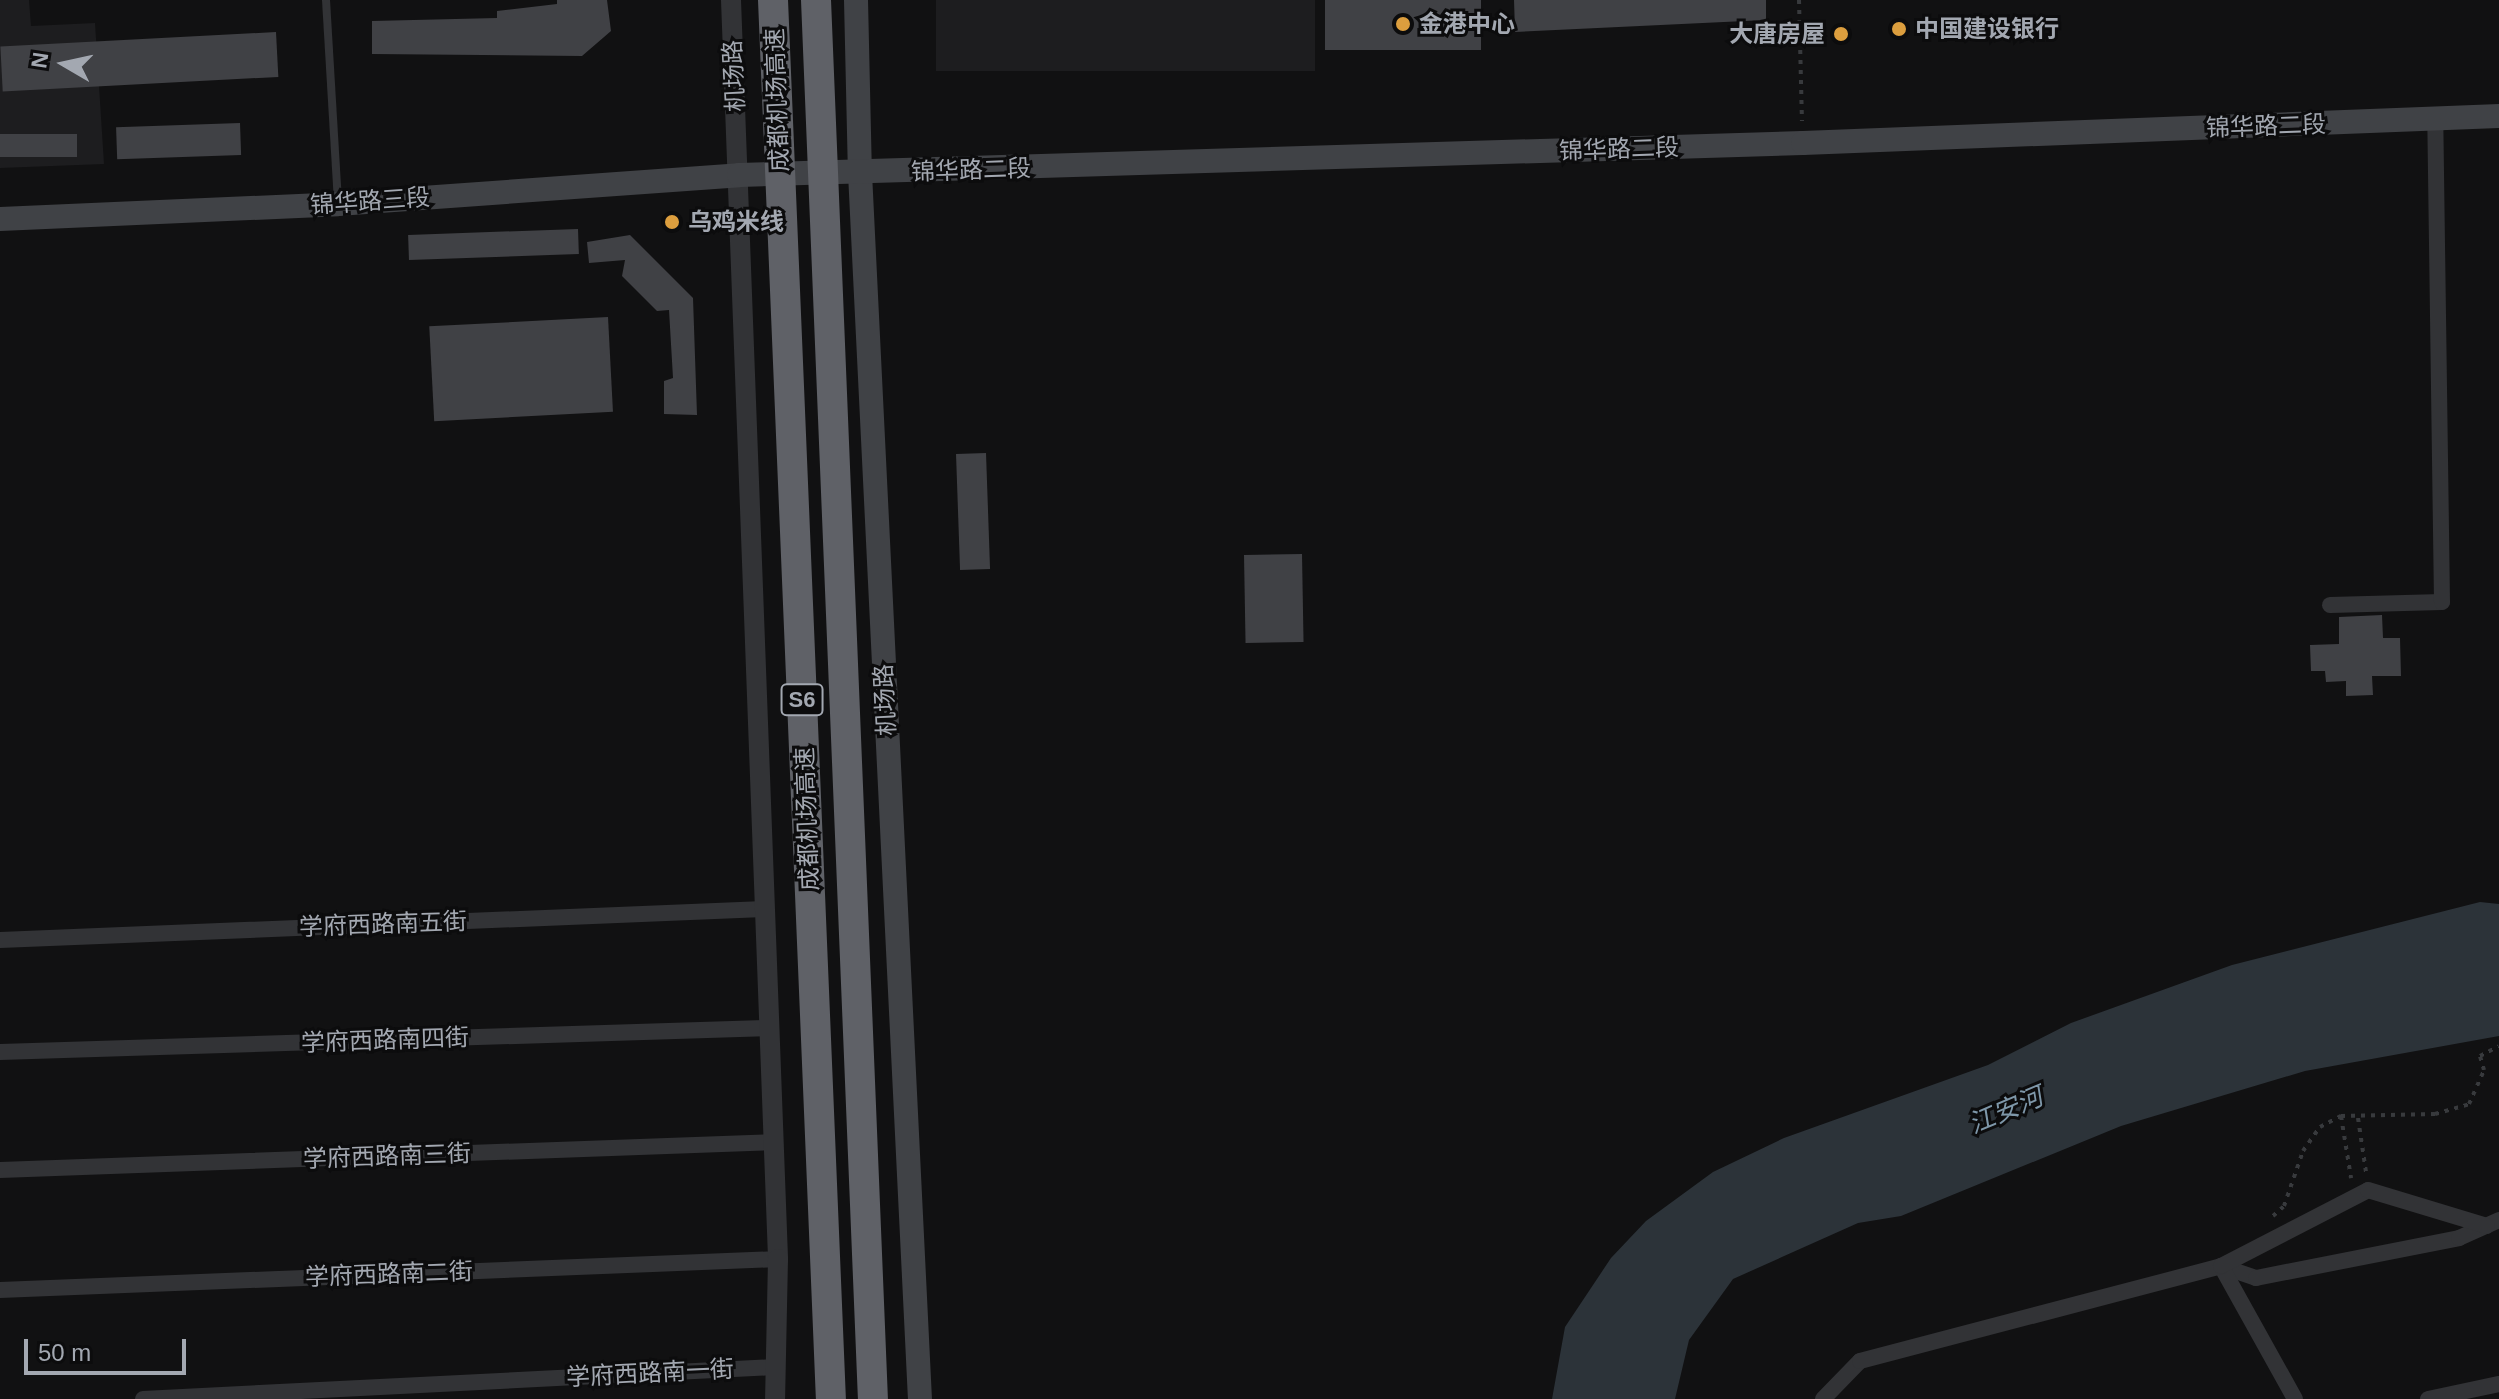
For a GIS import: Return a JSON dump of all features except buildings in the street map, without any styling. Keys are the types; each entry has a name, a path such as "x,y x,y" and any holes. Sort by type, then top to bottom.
{"highway":[{"name":"成都机场高速","path":"773,0 831,1399"},
{"name":"成都机场高速","path":"816,0 873,1399"}],"main road":[{"name":"机场路","path":"856,0 860,173 920,1399"},
{"name":"锦华路二段","path":"739,175 1803,143 2499,116"},
{"name":"锦华路三段","path":"0,219 338,204 739,175"}],"street":[{"name":"机场路","path":"731,0 778,1259 775,1399"},
{"path":"2330,605 2442,602 2435,120"},
{"name":"学府西路南五街","path":"0,940 765,909"},
{"name":"学府西路南四街","path":"0,1052 770,1028"},
{"name":"学府西路南三街","path":"0,1170 774,1142"},
{"path":"1823,1399 1860,1361 2221,1266 2361,1193 2493,1223"},
{"path":"2221,1266 2256,1278 2459,1238 2493,1223"},
{"name":"学府西路南二街","path":"0,1290 778,1259"},
{"path":"2221,1266 2295,1399"},
{"name":"学府西路南一街","path":"143,1399 774,1367"},
{"path":"2428,1399 2499,1384"}],"lane":[{"path":"326,0 338,204"}],"path":[{"path":"1799,0 1803,143"},
{"path":"2277,1237 2272,1218 2284,1206 2303,1151 2320,1127 2341,1116 2435,1114 2469,1104 2484,1070 2480,1056 2499,1046"},
{"path":"2341,1116 2361,1193"},
{"path":"2358,1118 2361,1193"}],"shaded area":[{"path":"0,0 29,0 31,26 95,23 104,164 0,168"},
{"path":"936,0 1315,0 1315,71 936,71"}],"water":[{"name":"江安河","path":"2480,902 2499,904 2499,1036 2305,1071 2121,1126 1901,1216 1858,1223 1733,1279 1689,1340 1675,1399 1552,1399 1565,1327 1611,1258 1646,1221 1713,1172 1784,1138 1988,1065 2071,1023 2232,965"}],"place":[{"name":"金港中心","path":"1403,24"},
{"name":"中国建设银行","path":"1899,29"},
{"name":"大唐房屋","path":"1841,34"},
{"name":"乌鸡米线","path":"672,222"}]}
